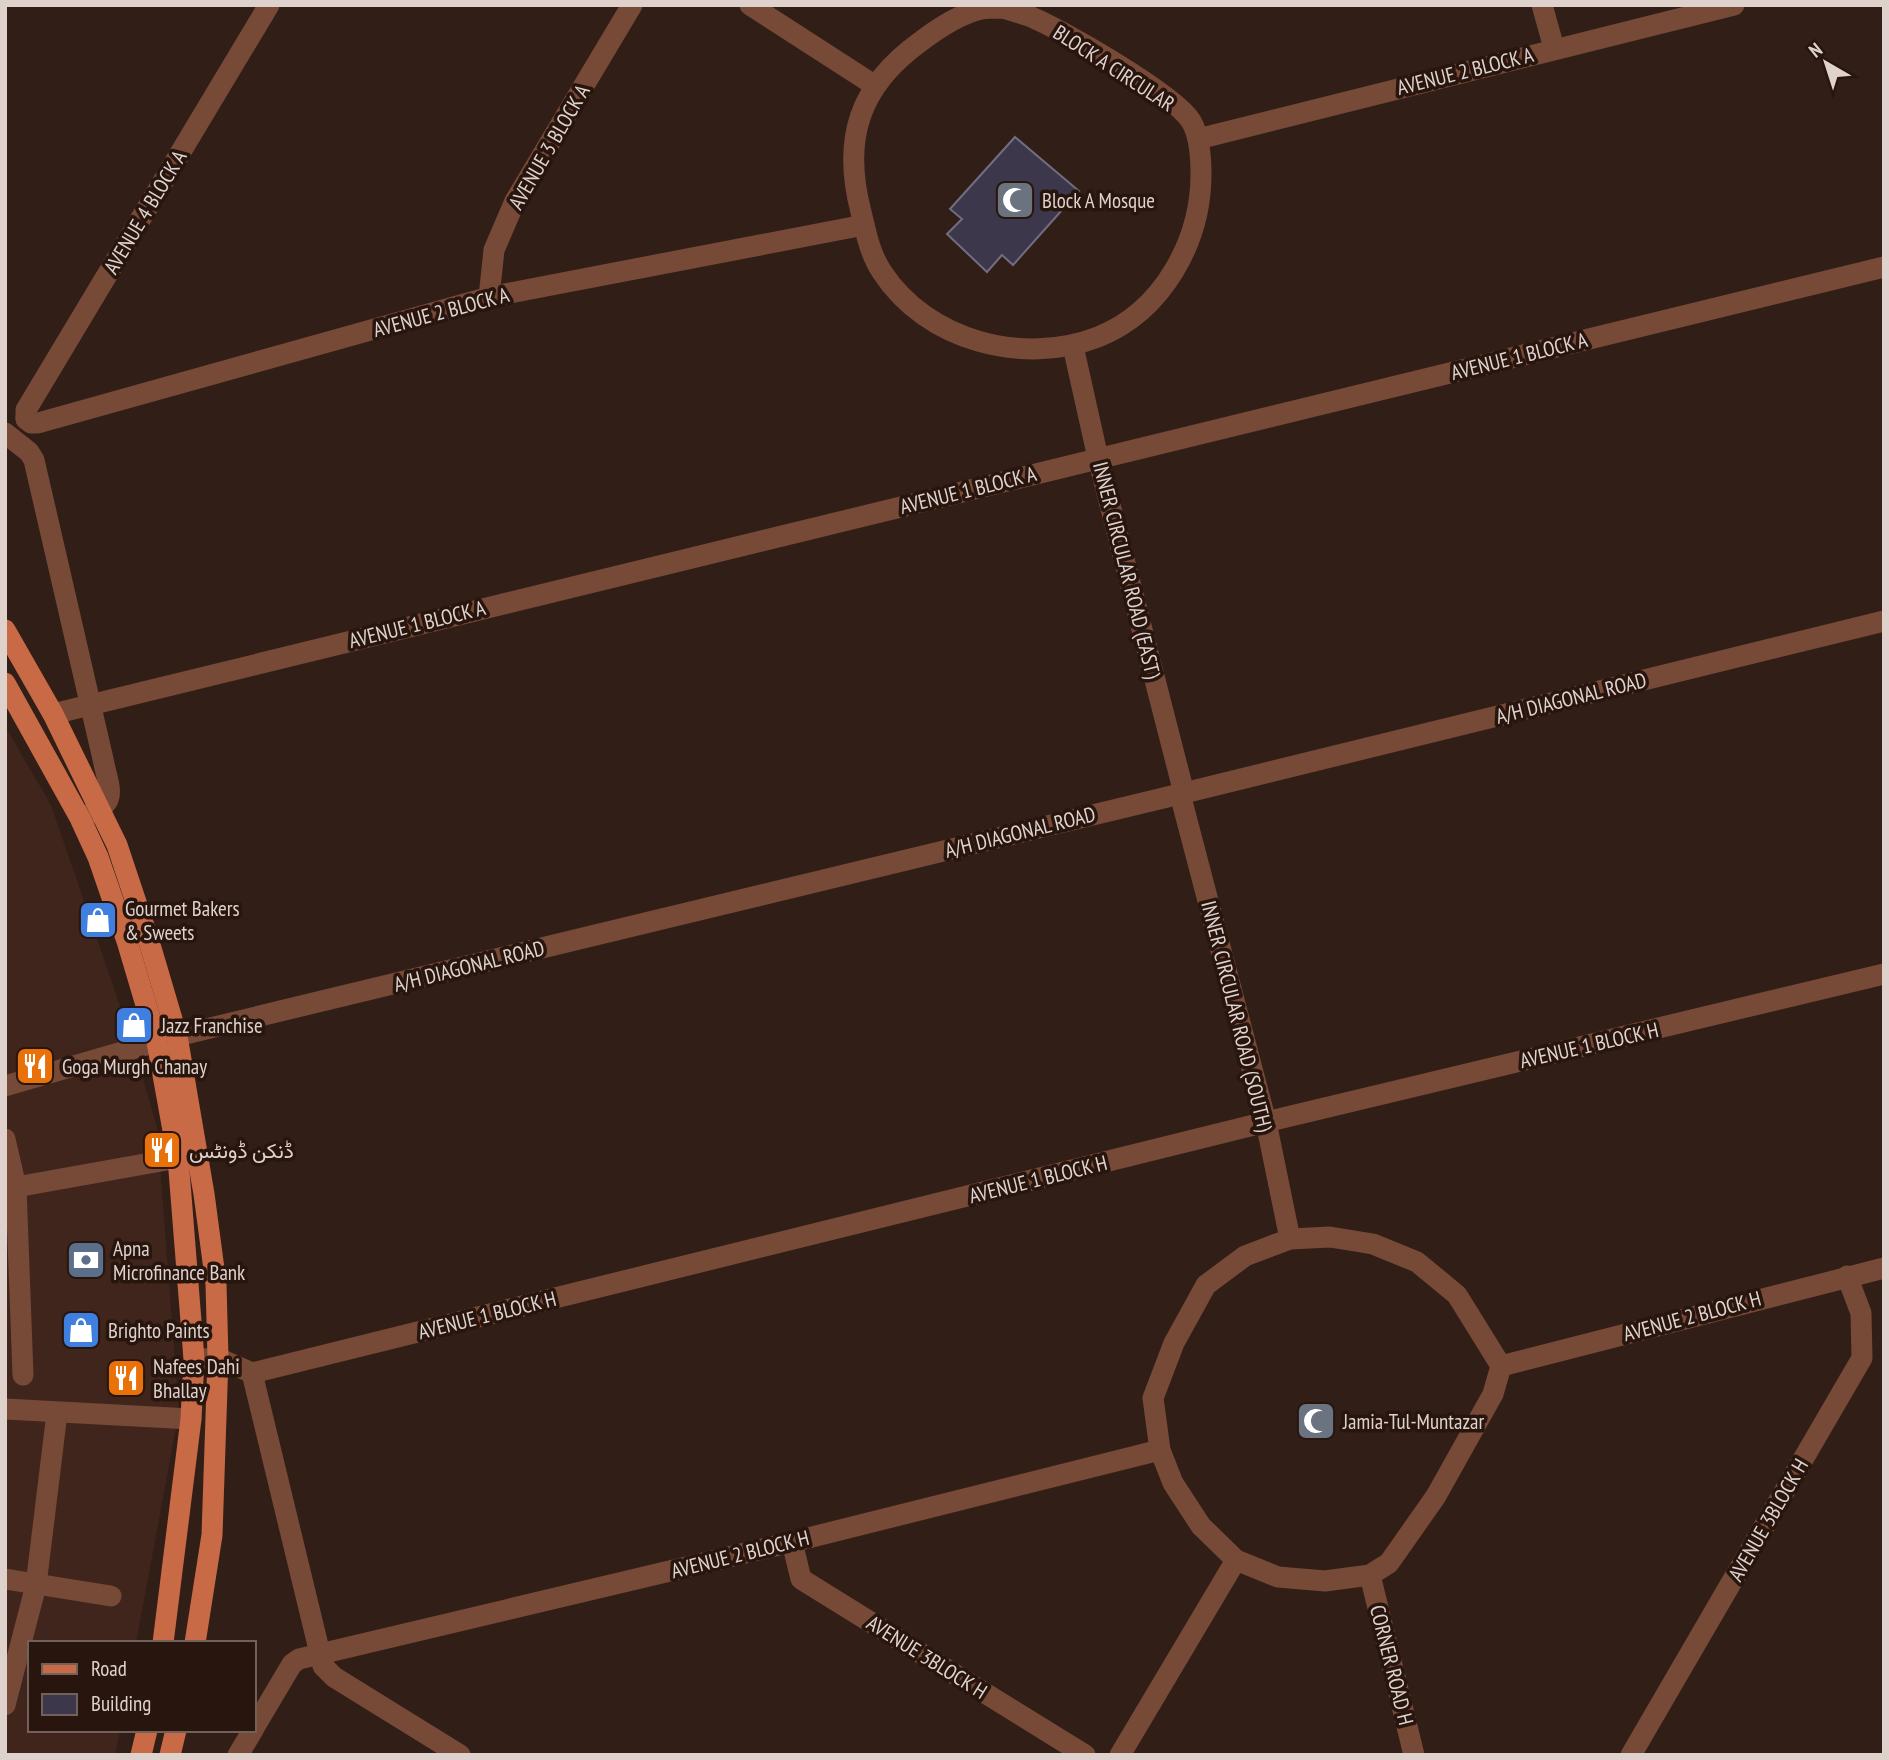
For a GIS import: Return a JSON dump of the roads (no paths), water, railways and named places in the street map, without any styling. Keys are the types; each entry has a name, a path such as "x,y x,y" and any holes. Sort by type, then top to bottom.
{"main road":[{"path":"5,630 53,714 117,845 133,892 206,1207 216,1284 218,1358 212,1535 195,1641"},
{"path":"5,683 80,818 98,857 167,1039 194,1359 191,1419 163,1641"},
{"path":"141,1755 147,1732"},
{"path":"170,1755 176,1732"}],"street":[{"name":"AVENUE 4 BLOCK A","path":"9,435 26,419 26,410 269,5"},
{"name":"AVENUE 3 BLOCK A","path":"489,297 494,250 515,201 632,5"},
{"path":"750,5 874,85"},
{"path":"1542,5 1554,48"},
{"name":"AVENUE 2 BLOCK A","path":"1198,139 1734,5"},
{"name":"BLOCK A CIRCULAR","path":"981,7 1003,8 1016,12 1066,35 1160,93 1190,121 1198,139 1201,197 1192,234 1172,275 1151,302 1123,323 1102,335 1073,346 1008,348 956,334 935,323 898,293 870,250 852,166 854,135 861,111 874,85 902,54 952,21 981,7"},
{"name":"AVENUE 2 BLOCK A","path":"26,419 30,424 38,423 489,297 864,225"},
{"name":"AVENUE 1 BLOCK A","path":"53,714 1884,267"},
{"name":"INNER CIRCULAR ROAD (EAST)","path":"1073,346 1098,458 1182,794"},
{"path":"9,435 34,460 109,792 107,803 101,810 80,818"},
{"name":"A/H DIAGONAL ROAD","path":"5,1086 167,1039 1884,621"},
{"name":"INNER CIRCULAR ROAD (SOUTH)","path":"1182,794 1266,1122 1290,1239"},
{"name":"AVENUE 1 BLOCK H","path":"252,1373 1266,1122 1884,974"},
{"path":"5,1139 16,1187 13,1322 23,1375"},
{"path":"16,1187 178,1158"},
{"path":"1330,1237 1373,1244 1417,1262 1457,1295 1501,1366 1493,1394 1436,1496 1389,1563 1370,1575 1325,1581 1278,1577 1236,1560 1201,1525 1172,1483 1160,1450 1153,1398 1174,1343 1206,1285 1245,1256 1290,1239 1330,1237"},
{"name":"AVENUE 2 BLOCK H","path":"1501,1366 1884,1268"},
{"name":"AVENUE 3BLOCK H","path":"1630,1755 1862,1358 1861,1313 1847,1276"},
{"path":"194,1359 218,1358 252,1373 323,1666 334,1677 460,1755"},
{"path":"5,1409 191,1419"},
{"path":"5,1705 36,1585 57,1413"},
{"name":"AVENUE 2 BLOCK H","path":"256,1724 292,1664 299,1659 792,1542 1160,1450"},
{"name":"AVENUE 3BLOCK H","path":"792,1542 801,1579 1085,1755"},
{"path":"1120,1755 1236,1560"},
{"name":"CORNER ROAD H","path":"1370,1575 1414,1755"},
{"path":"5,1579 111,1596"},
{"name":"AVENUE 2 BLOCK H","path":"238,1755 251,1732"}],"place":[{"name":"Block A Mosque","path":"1015,200"},
{"name":"Gourmet Bakers & Sweets","path":"98,920"},
{"name":"Jazz Franchise","path":"134,1025"},
{"name":"Goga Murgh Chanay","path":"35,1066"},
{"name":"ڈنکن ڈونٹس","path":"162,1150"},
{"name":"Apna Microfinance Bank","path":"86,1260"},
{"name":"Brighto Paints","path":"81,1330"},
{"name":"Nafees Dahi Bhallay","path":"126,1378"},
{"name":"Jamia-Tul-Muntazar","path":"1316,1421"}]}
